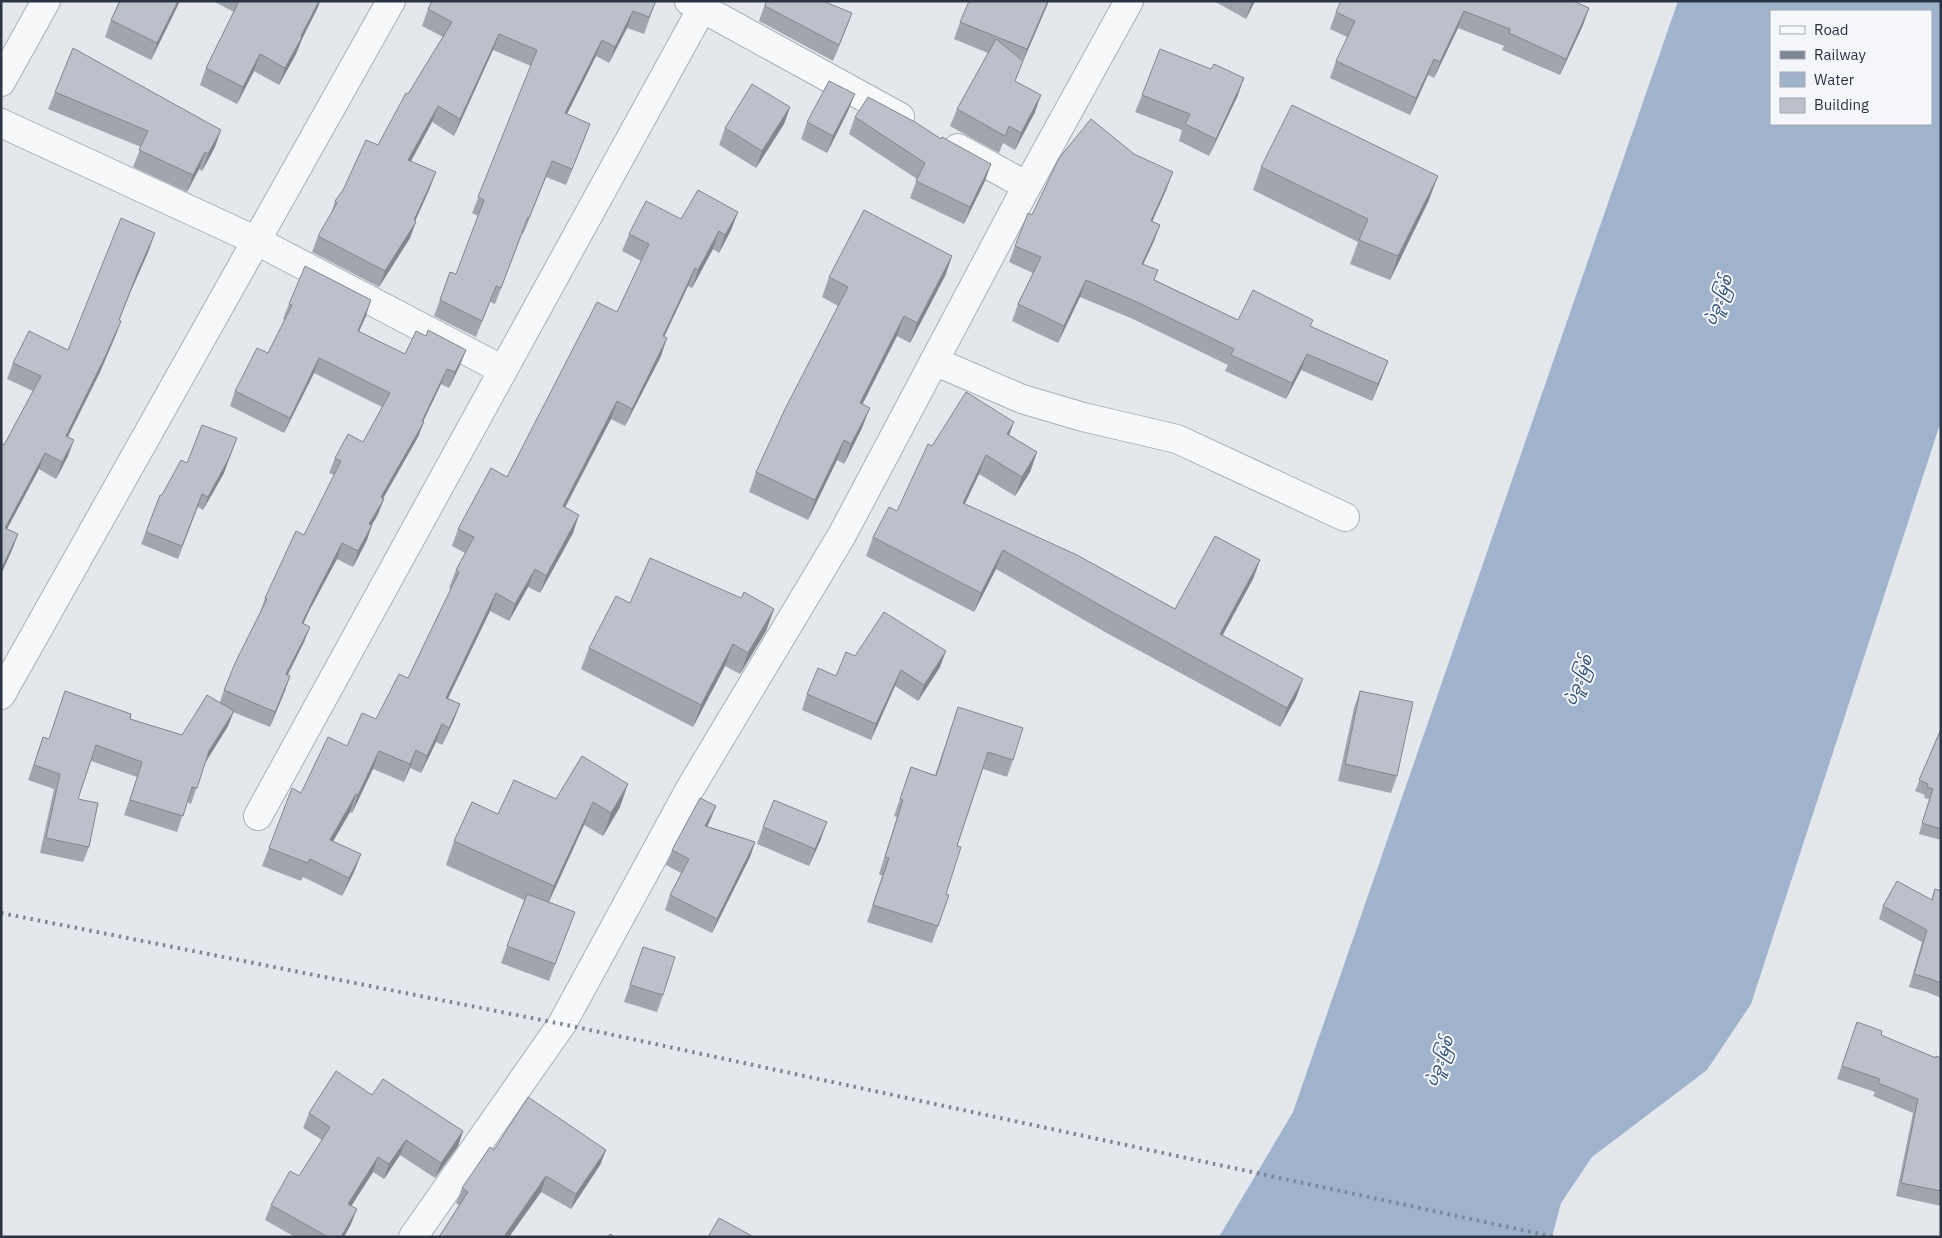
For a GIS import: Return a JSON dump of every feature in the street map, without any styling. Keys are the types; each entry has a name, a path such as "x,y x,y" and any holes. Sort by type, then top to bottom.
{"street":[{"path":"1,82 46,1"},
{"path":"1,695 391,1"},
{"path":"412,1237 562,1024 691,786 842,535 1027,186 1129,1"},
{"path":"258,816 503,370 699,4 1027,186"},
{"path":"1,124 257,241 503,370"},
{"path":"934,361 1022,400 1083,417 1177,439 1345,517"}],"water":[{"name":"ပဲခူးမြစ်","path":"1678,1 1941,1 1941,421 1751,1004 1707,1070 1592,1157 1561,1203 1552,1237 1219,1237 1293,1112"}],"building":[{"path":"120,1 178,1 157,43 111,20"},
{"path":"239,1 319,1 285,68 260,54 243,87 206,68"},
{"path":"432,1 656,1 649,17 633,11 615,47 602,40 565,113 590,124 572,169 552,161 501,288 496,286 482,321 440,300 450,272 456,274 484,200 478,197 537,50 499,34 460,119 438,106 408,160 436,172 414,220 416,222 385,271 318,236 337,203 335,201 343,190 366,140 378,145 406,93 408,94 452,22 428,9"},
{"path":"766,1 823,1 852,13 839,45 765,6"},
{"path":"969,1 1048,1 1027,49 960,22"},
{"path":"1341,1 1573,1 1589,8 1566,59 1509,33 1510,29 1464,11 1440,62 1434,59 1416,98 1336,61 1355,21 1336,12"},
{"path":"996,39 1023,61 1015,81 1041,95 1021,133 1009,126 1005,136 957,109"},
{"path":"73,48 221,130 208,154 205,152 193,175 139,150 148,131 55,92"},
{"path":"1160,49 1211,69 1214,64 1244,78 1216,139 1185,124 1190,114 1142,95"},
{"path":"829,81 855,94 833,136 807,122"},
{"path":"752,84 790,107 762,151 725,128"},
{"path":"868,97 915,122 941,139 942,137 991,164 970,207 916,181 925,163 855,117"},
{"path":"1292,105 1438,176 1398,256 1359,240 1368,219 1261,167"},
{"path":"1091,119 1134,154 1173,172 1151,221 1160,225 1142,264 1158,270 1154,280 1238,320 1253,290 1313,320 1310,326 1388,361 1378,384 1307,354 1292,383 1231,355 1234,349 1139,303 1086,280 1064,326 1018,304 1041,257 1015,246 1028,213 1032,215 1059,158"},
{"path":"698,190 738,212 725,235 719,231 698,270 695,268 663,336 667,338 632,409 617,401 563,506 579,515 546,576 535,569 515,604 496,593 446,698 460,704 449,728 442,724 427,756 416,750 410,764 379,751 358,795 356,794 330,840 361,854 349,878 310,859 308,863 269,848 292,788 301,793 328,737 347,746 362,713 376,719 399,674 408,678 459,572 456,570 474,537 458,529 491,468 507,477 597,302 617,312 649,244 629,234 646,201 681,219"},
{"path":"864,210 952,256 917,323 904,316 860,403 870,408 851,444 844,440 815,500 756,472 785,409 848,287 829,277"},
{"path":"121,218 155,233 119,320 121,321 66,436 74,440 62,462 45,453 5,528 18,534 1,570 1,443 4,445 41,376 13,363 29,331 68,350"},
{"path":"305,266 371,300 358,331 405,354 416,331 426,336 428,330 466,350 455,372 447,369 422,421 424,422 381,497 384,499 369,524 372,525 358,551 342,543 302,623 310,627 286,674 290,676 275,712 224,690 236,661 267,599 265,598 296,531 304,535 341,461 335,458 348,434 363,442 390,393 319,358 290,418 235,391 257,348 268,353 292,305 289,304"},
{"path":"966,392 1014,422 1007,434 1037,452 1022,477 986,455 963,503 1077,555 1175,609 1215,536 1260,560 1220,634 1303,679 1287,708 1003,550 981,593 873,537 889,507 897,511 928,444 932,446"},
{"path":"202,425 237,438 228,460 208,497 202,494 182,546 146,532 160,495 162,495 181,460 187,463"},
{"path":"650,558 741,598 744,592 774,609 748,653 733,644 701,705 589,648 616,596 630,603"},
{"path":"884,612 946,651 924,685 901,670 876,724 807,694 818,668 836,676 846,652 855,656"},
{"path":"65,691 131,714 130,719 182,735 207,695 234,711 209,751 197,788 192,787 183,816 130,800 142,762 96,745 78,799 98,803 89,847 46,838 60,774 34,765 43,737 49,739"},
{"path":"1360,691 1413,702 1397,776 1345,764"},
{"path":"958,707 1023,728 1013,760 988,752 957,846 961,847 946,894 949,895 938,926 873,905 889,858 885,857 903,800 900,799 911,767 936,776"},
{"path":"1941,729 1941,829 1922,823 1933,789 1927,787 1928,784 1919,780"},
{"path":"582,756 628,784 611,813 593,802 554,886 454,841 472,802 498,814 514,780 556,799"},
{"path":"700,798 716,806 705,826 755,842 717,919 670,895 689,859 672,850"},
{"path":"774,800 827,822 815,849 763,827"},
{"path":"1897,881 1932,900 1935,889 1941,891 1941,983 1914,974 1927,930 1883,906"},
{"path":"527,894 575,912 555,964 507,946"},
{"path":"643,947 675,957 663,995 630,985"},
{"path":"1857,1022 1882,1031 1881,1035 1936,1058 1936,1056 1941,1058 1941,1191 1901,1183 1918,1099 1878,1083 1880,1079 1842,1066"},
{"path":"336,1071 372,1095 383,1079 463,1131 441,1163 406,1140 389,1164 378,1157 348,1204 357,1209 341,1237 328,1237 271,1205 290,1171 299,1176 330,1127 309,1113"},
{"path":"528,1097 606,1150 576,1194 546,1176 505,1235 508,1237 439,1237 468,1192 462,1188 490,1147 494,1150"},
{"path":"719,1218 752,1236 752,1237 708,1237"}],"railway":[{"path":"1,913 562,1024 1555,1237"}]}
